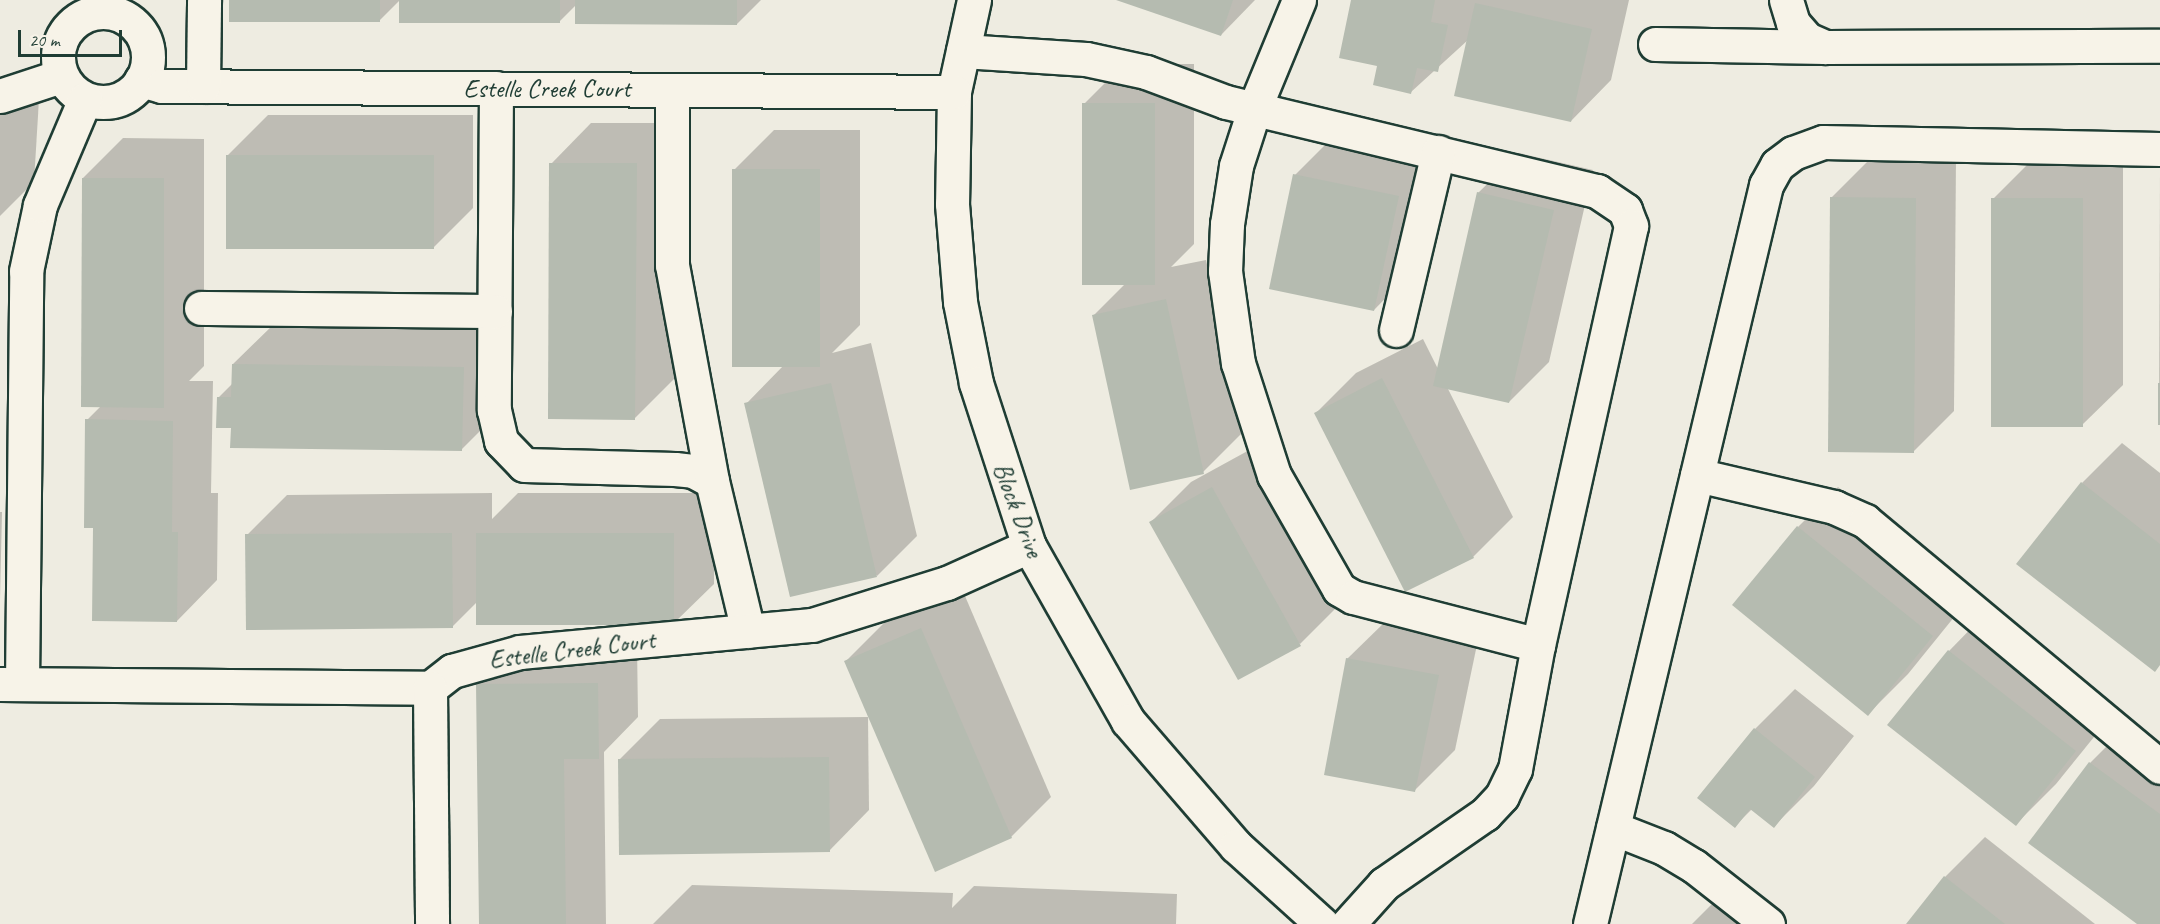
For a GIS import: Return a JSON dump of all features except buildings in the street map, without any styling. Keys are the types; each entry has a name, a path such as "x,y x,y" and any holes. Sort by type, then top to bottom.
{"street":[{"path":"203,86 204,0"},
{"name":"Block Drive","path":"974,0 954,92 952,204 960,302 976,383 1029,546 1128,721 1236,846 1323,924"},
{"path":"1299,0 1255,107 1236,166 1225,271 1238,363 1274,475 1339,589 1353,597 1538,645"},
{"path":"1786,0 1792,23 1807,39 1825,47"},
{"path":"98,7 126,19 141,33 147,48 147,66 141,80 117,100 85,99 61,76 57,55 61,40 75,21 98,7"},
{"path":"1655,44 1825,47 2160,46"},
{"path":"963,51 1086,59 1146,72 1226,102 1255,107 1597,191 1625,210 1631,226 1538,645 1515,769 1502,796 1485,814 1384,884 1348,924"},
{"path":"0,96 61,76"},
{"name":"Estelle Creek Court","path":"141,80 162,86 954,92"},
{"path":"496,88 495,423 501,441 524,465 675,469 693,471 712,481"},
{"path":"672,90 672,265 712,481 748,631"},
{"path":"85,99 13,271 11,684 430,688 432,924"},
{"path":"1590,924 1766,185 1777,165 1792,153 1823,142 2160,149"},
{"path":"1396,330 1438,152"},
{"path":"201,308 495,311"},
{"path":"1697,475 1825,504 1865,521 2160,767"},
{"name":"Estelle Creek Court","path":"430,688 452,671 520,652 812,625 879,607 947,583 1029,546"},
{"path":"1613,828 1684,860 1768,924"}]}
